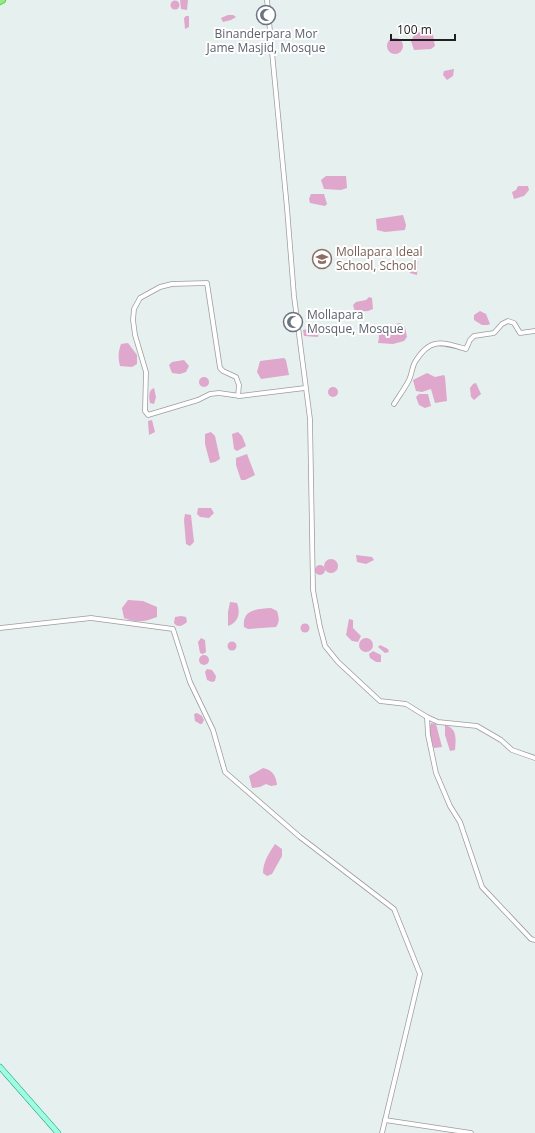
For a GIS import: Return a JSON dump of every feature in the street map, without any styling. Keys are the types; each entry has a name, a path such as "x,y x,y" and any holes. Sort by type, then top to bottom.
{"main road":[{"path":"0,1067 58,1133"}],"street":[{"path":"267,0 294,296 310,418 312,460 313,590 325,646 338,662 380,701 406,704 438,722 477,726 500,740 512,750 535,758"},
{"path":"238,396 239,385 236,377 223,372 220,368 207,283 165,285 140,298 134,309 133,320 137,347 146,372 146,413 152,415 174,409 210,394 219,393 238,396 305,388"},
{"path":"394,404 410,380 415,363 420,354 432,344 443,342 466,349 470,340 474,336 494,333 502,324 508,321 514,323 520,333 535,331"},
{"path":"0,628 90,618 173,629 190,682 213,730 225,772 300,837 394,909 420,974 382,1133"},
{"path":"427,717 428,735 436,773 450,806 460,822 482,887 531,939 535,940"},
{"path":"385,1120 471,1133"}],"shaded area":[{"path":"175,0 180,5 175,10 170,5"},
{"path":"180,0 188,0 187,10 181,9"},
{"path":"228,15 233,15 236,17 223,22 221,18"},
{"path":"189,16 189,27 185,29 184,18"},
{"path":"430,31 433,35 435,46 431,49 414,50 411,41 415,33"},
{"path":"395,38 401,40 403,46 401,52 395,54 389,52 387,46 389,40"},
{"path":"454,69 453,76 447,80 443,75 444,71"},
{"path":"326,176 346,176 347,188 341,190 324,189 321,180"},
{"path":"518,186 528,186 529,190 524,196 514,199 512,192 516,190"},
{"path":"311,194 324,194 327,204 325,206 310,203 309,199"},
{"path":"403,215 406,225 405,230 385,232 377,230 376,219"},
{"path":"410,261 418,261 417,275 410,273 408,264"},
{"path":"369,297 372,298 373,309 355,312 353,305 356,302 366,300"},
{"path":"480,311 486,314 490,324 482,325 474,320 474,315"},
{"path":"400,323 405,327 407,337 404,341 393,344 378,343 378,328"},
{"path":"317,327 319,332 318,337 304,336 303,330"},
{"path":"128,343 137,355 137,364 132,367 120,366 119,350 121,344"},
{"path":"284,358 286,360 289,375 261,379 257,372 260,361"},
{"path":"184,360 189,366 186,372 180,374 172,373 169,365 172,362"},
{"path":"427,373 435,377 444,375 447,401 435,403 431,389 422,392 416,391 413,380"},
{"path":"202,377 206,377 208,378 208,386 202,387 199,384 199,380"},
{"path":"476,383 481,394 474,400 471,397 470,388"},
{"path":"331,387 335,387 337,388 337,396 331,397 328,394 328,390"},
{"path":"154,388 156,397 154,404 150,403 149,397 151,390"},
{"path":"419,394 428,394 431,406 425,408 419,405 416,397"},
{"path":"152,420 155,432 149,435 148,421"},
{"path":"211,432 215,436 220,459 210,463 205,444 205,434"},
{"path":"238,432 242,436 246,446 237,451 234,449 232,434"},
{"path":"247,454 255,475 245,480 241,480 236,465 236,458"},
{"path":"198,508 211,508 214,513 209,518 200,517 197,514"},
{"path":"185,514 191,515 194,542 190,546 186,544"},
{"path":"356,555 372,557 374,560 366,564 357,562"},
{"path":"331,559 336,561 338,566 336,571 331,573 326,571 324,566 326,561"},
{"path":"318,565 322,565 324,566 324,574 318,575 315,572 315,568"},
{"path":"128,600 143,601 157,607 157,617 140,621 133,621 124,618 122,608"},
{"path":"230,602 237,603 239,614 234,623 228,626 228,612"},
{"path":"271,608 278,613 279,621 276,627 248,629 244,627 245,617 248,613 256,610"},
{"path":"175,617 186,617 187,622 177,626 174,623"},
{"path":"349,619 353,620 353,628 361,636 358,642 352,641 346,635"},
{"path":"305,623 310,628 305,633 300,628"},
{"path":"201,638 205,640 206,652 203,654 200,653 198,642"},
{"path":"366,638 371,640 373,645 371,650 366,652 361,650 359,645 361,640"},
{"path":"232,641 237,646 232,651 227,646"},
{"path":"380,645 388,649 389,652 385,653 378,647"},
{"path":"373,651 381,655 381,662 376,662 370,658 369,654"},
{"path":"202,655 206,655 208,656 208,664 202,665 199,662 199,658"},
{"path":"207,669 212,670 216,676 215,681 212,682 207,680 205,672"},
{"path":"197,713 202,716 204,720 202,724 195,721 194,714"},
{"path":"431,723 436,724 442,747 434,748 430,733"},
{"path":"445,725 449,726 454,731 455,750 450,751 445,735"},
{"path":"263,768 269,770 273,774 277,785 271,786 266,784 260,787 252,788 249,776"},
{"path":"275,844 282,849 282,856 272,874 267,876 263,873 265,861"}],"place":[{"name":"Binanderpara Mor Jame Masjid, Mosque","path":"266,15"},
{"name":"Mollapara Ideal School, School","path":"322,259"},
{"name":"Mollapara Mosque, Mosque","path":"293,322"}]}
